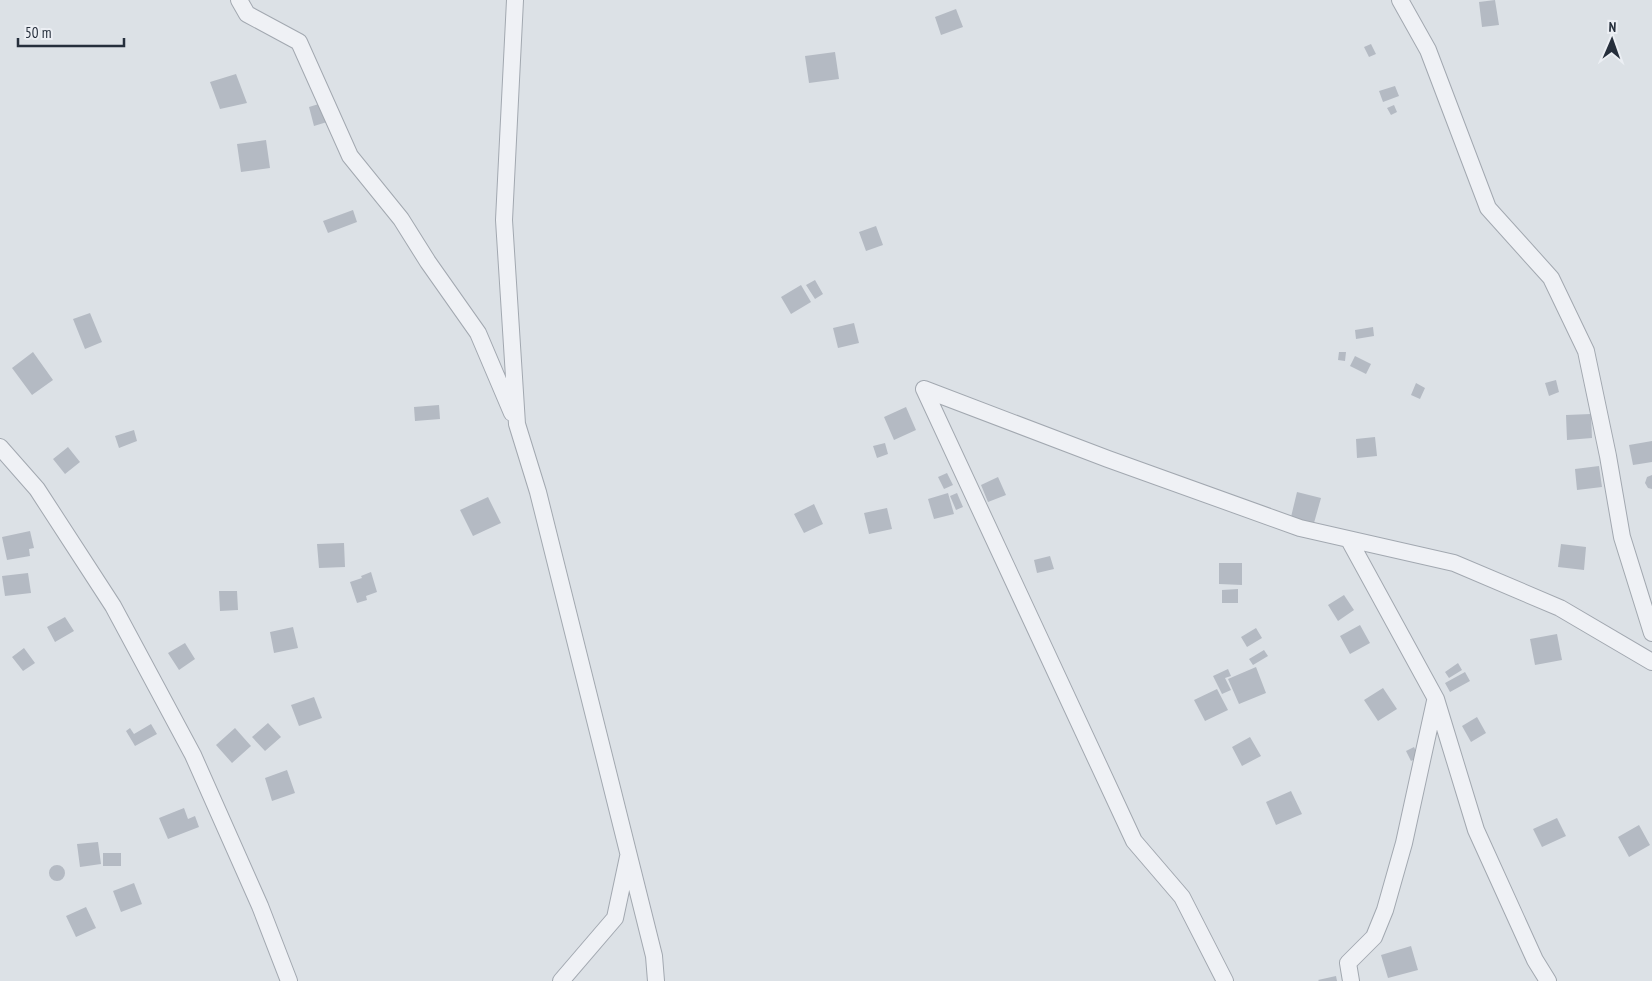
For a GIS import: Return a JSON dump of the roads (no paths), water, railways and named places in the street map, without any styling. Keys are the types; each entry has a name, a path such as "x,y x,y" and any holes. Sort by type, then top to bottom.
{"street":[{"path":"239,0 246,14 299,42 350,156 401,219 428,262 478,333 517,424 538,492 629,854 654,956 656,981"},
{"path":"515,0 504,220 517,424"},
{"path":"1400,0 1428,50 1488,208 1551,278 1586,351 1608,456 1622,537 1652,632"},
{"path":"1225,981 1182,897 1134,841 924,389 1108,459 1300,528 1454,563 1560,608 1652,662"},
{"path":"0,448 37,489 117,614 193,755 260,906 289,981"},
{"path":"1349,540 1436,699 1476,830 1535,960 1548,981"},
{"path":"1351,981 1348,963 1374,937 1385,910 1404,843 1436,699"},
{"path":"561,981 614,918 629,854"}]}
